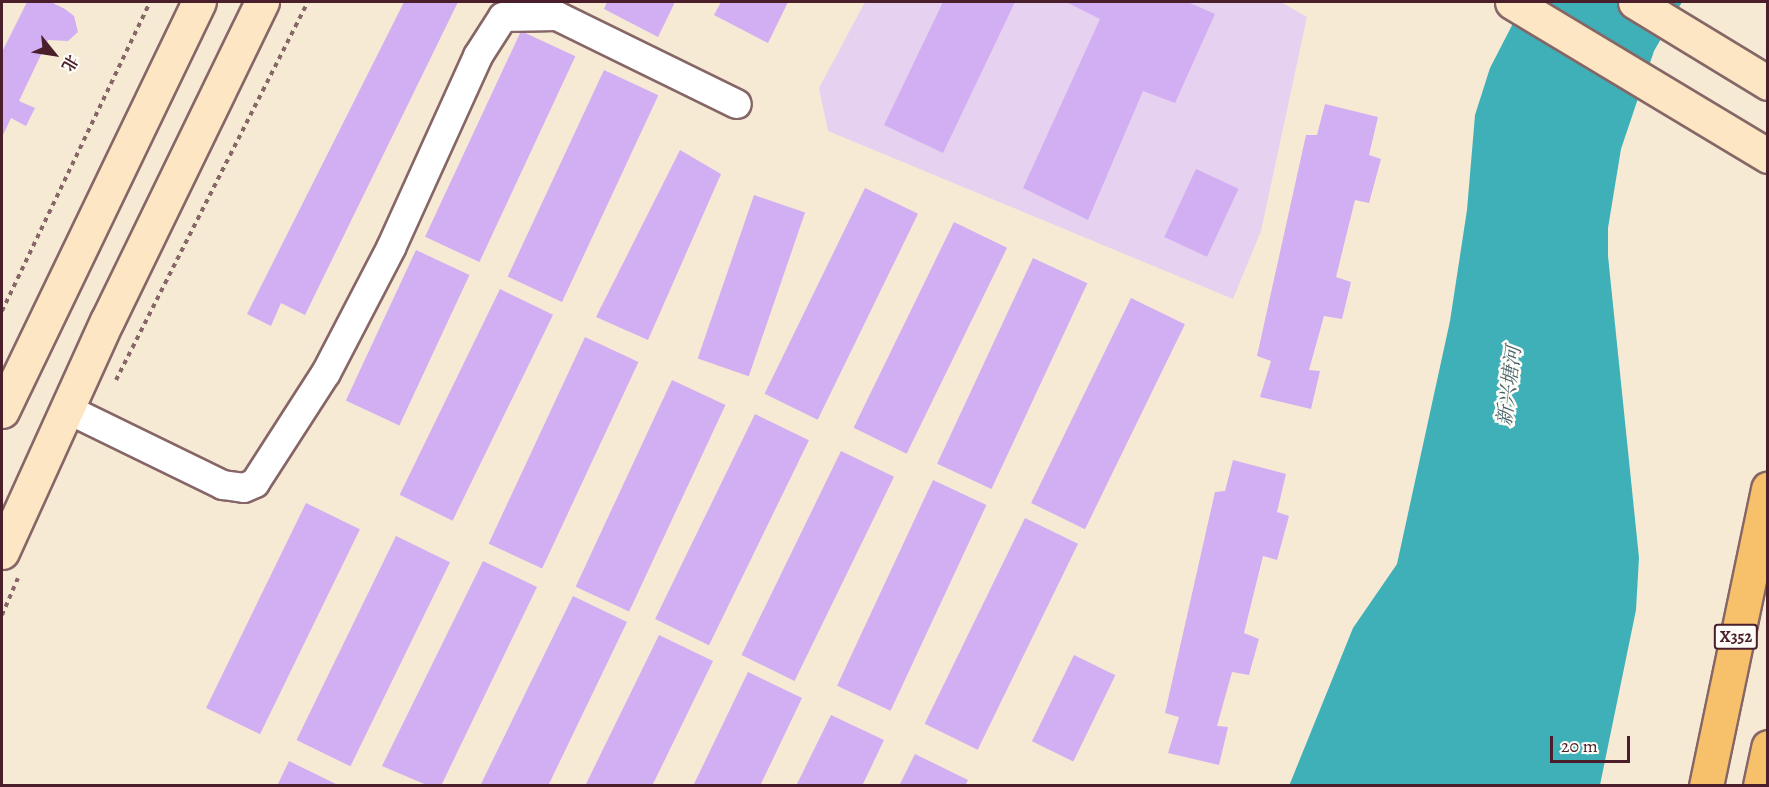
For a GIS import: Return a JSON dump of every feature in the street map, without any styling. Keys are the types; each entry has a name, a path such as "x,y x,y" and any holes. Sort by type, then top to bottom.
{"main road":[{"path":"2,411 200,2"},
{"path":"13,559 81,416 262,2"},
{"path":"1512,2 1767,156"},
{"path":"1635,2 1767,83"},
{"name":"X352","path":"1706,786 1767,488"},
{"path":"1760,786 1767,747"}],"street":[{"path":"81,416 223,485 244,489 255,483 326,372 391,248 478,56 503,17 557,16 737,104"}],"path":[{"path":"2,311 150,2"},
{"path":"81,416 308,2"},
{"path":"2,615 13,559"}],"shaded area":[{"path":"865,2 1281,2 1307,17 1261,231 1233,299 828,131 819,88"}],"water":[{"name":"新兴塘河","path":"1524,2 1682,2 1654,51 1621,149 1608,228 1608,256 1639,558 1636,610 1600,785 1289,786 1353,628 1397,564 1450,321 1467,210 1475,115 1490,68"}],"building":[{"path":"27,2 51,2 65,9 74,16 78,32 68,41 48,40 19,101 35,108 26,126 11,118 2,137 2,52"},
{"path":"404,2 458,2 305,315 281,303 271,326 247,314"},
{"path":"607,2 675,2 658,37 604,9"},
{"path":"721,2 788,2 768,43 714,15"},
{"path":"943,2 1015,2 943,153 884,125"},
{"path":"1066,2 1188,2 1215,14 1175,103 1143,91 1088,220 1023,188 1100,19"},
{"path":"521,31 575,56 479,262 425,237"},
{"path":"604,70 658,95 562,302 508,277"},
{"path":"1325,104 1378,117 1369,155 1381,159 1369,203 1355,200 1336,277 1351,282 1342,319 1324,316 1309,370 1320,371 1311,409 1260,397 1271,361 1257,356 1306,135 1317,135"},
{"path":"680,150 721,174 648,340 596,317"},
{"path":"1196,169 1239,189 1207,257 1164,237"},
{"path":"865,188 918,214 818,420 765,394"},
{"path":"754,195 805,213 749,376 698,359"},
{"path":"954,222 1007,248 907,454 854,428"},
{"path":"416,250 469,275 399,425 346,400"},
{"path":"1033,258 1087,283 991,489 937,464"},
{"path":"500,289 553,315 453,521 400,495"},
{"path":"1131,298 1185,324 1085,529 1031,503"},
{"path":"585,337 638,362 542,569 489,544"},
{"path":"672,380 725,405 629,612 576,587"},
{"path":"755,414 809,440 709,645 655,619"},
{"path":"841,451 894,477 795,681 741,655"},
{"path":"1233,460 1286,474 1277,512 1289,516 1277,560 1263,556 1244,633 1259,639 1249,675 1232,672 1217,726 1228,727 1219,765 1168,753 1179,717 1165,713 1215,492 1225,491"},
{"path":"933,480 986,505 891,711 837,686"},
{"path":"306,503 360,529 260,734 206,708"},
{"path":"1025,518 1078,544 978,750 925,724"},
{"path":"396,536 450,562 350,766 296,740"},
{"path":"483,561 537,587 441,786 429,786 382,766"},
{"path":"573,596 627,622 548,786 480,786"},
{"path":"659,635 713,661 652,786 585,786"},
{"path":"1074,655 1115,675 1073,761 1032,741"},
{"path":"748,672 802,698 760,786 693,786"},
{"path":"831,715 884,740 862,786 796,786"},
{"path":"915,754 968,780 965,786 899,786"},
{"path":"289,761 340,786 277,786"}]}
